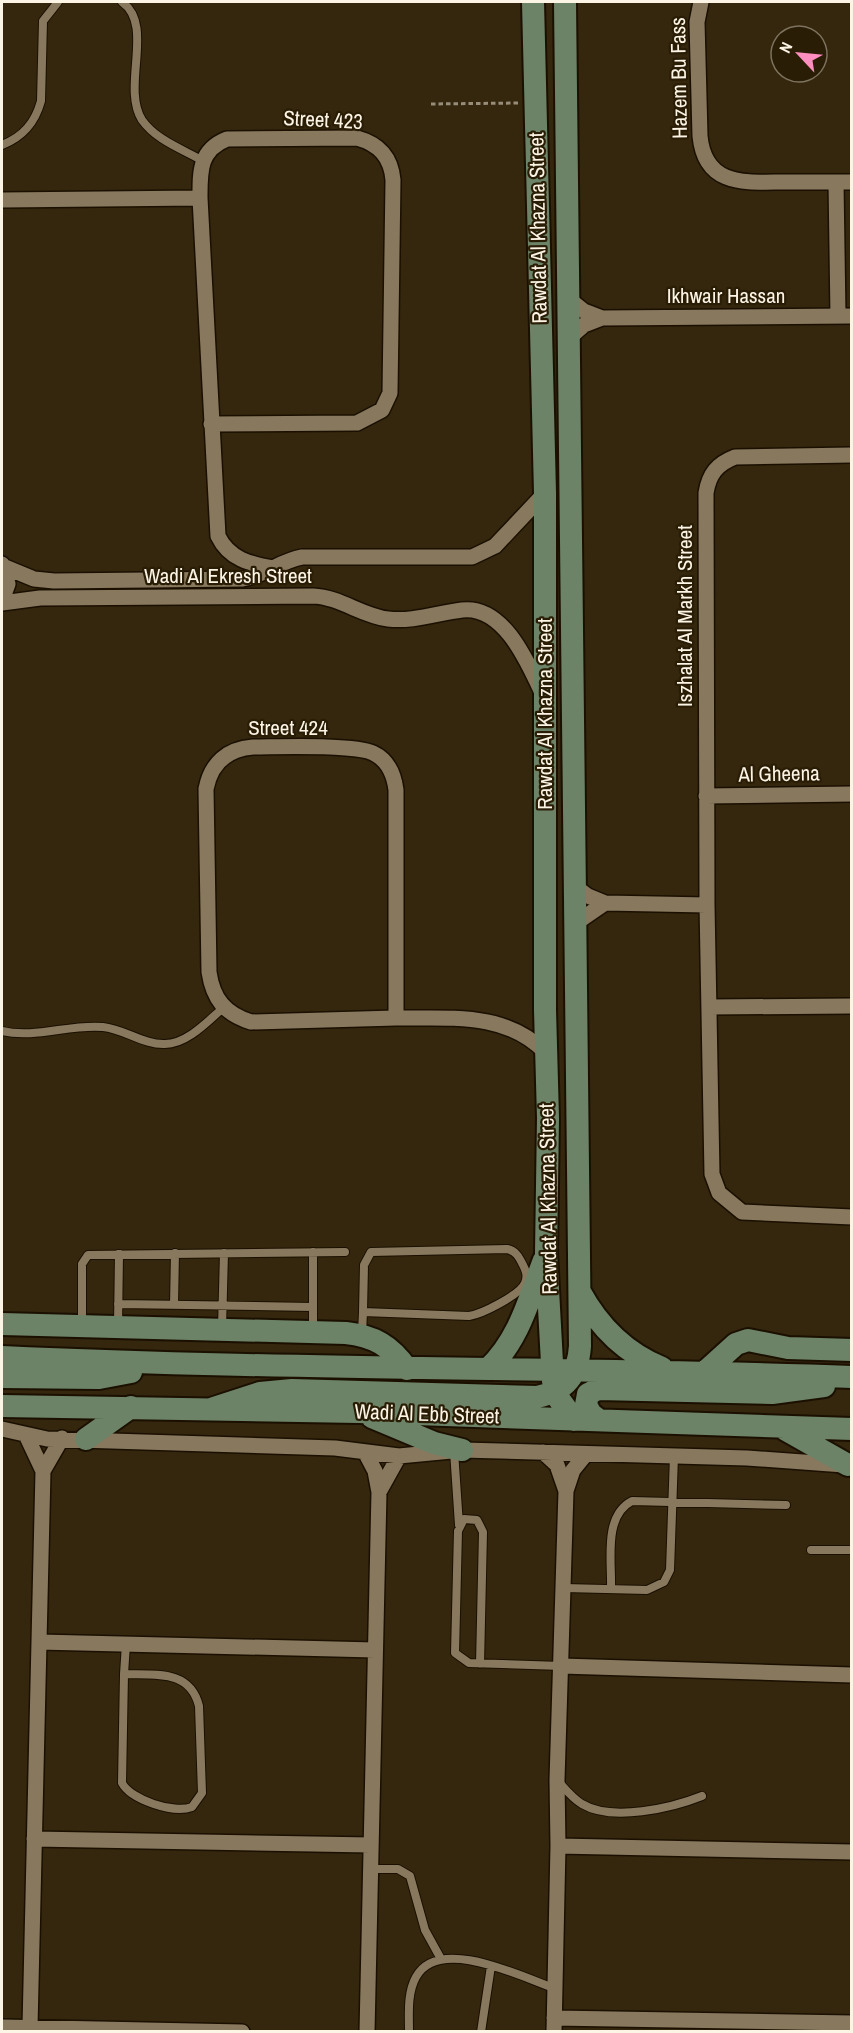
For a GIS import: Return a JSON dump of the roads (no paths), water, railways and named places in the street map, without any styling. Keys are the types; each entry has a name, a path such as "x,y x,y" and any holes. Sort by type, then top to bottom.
{"street":[{"name":"Rawdat Al Khazna Street","path":"533,2 544,493 545,1052 549,1119 546,1253 554,1381 574,1419"},
{"name":"Rawdat Al Khazna Street","path":"564,2 569,299 573,925 580,1346 577,1370"},
{"name":"Hazem Bu Fass","path":"701,2 697,22 700,136 701,146 709,164 724,177 743,183 852,182"},
{"name":"Street 423","path":"203,161 210,149 227,139 357,138 376,145 383,152 389,160 393,180 390,393 382,410 357,423 211,424"},
{"path":"203,161 200,198 218,536 223,546 240,559 273,568"},
{"path":"836,182 845,316"},
{"path":"2,200 200,198"},
{"name":"Ikhwair Hassan","path":"569,299 584,311 602,318"},
{"name":"Ikhwair Hassan","path":"569,338 584,325 602,318 845,316"},
{"name":"Iszhalat Al Markh Street","path":"852,455 735,457 719,465 708,482 706,796 712,1174 719,1193 733,1207 752,1214 852,1217"},
{"path":"3,565 34,579 54,581 242,579 260,575 292,559 302,558 472,557 495,546 544,493"},
{"path":"2,601 8,584 3,565"},
{"name":"Wadi Al Ekresh Street","path":"2,601 40,598 313,596 326,597 388,619 402,620 475,610 489,616 506,633 533,674 546,702"},
{"name":"Street 424","path":"223,1008 211,986 209,972 206,789 213,767 230,752 241,748 362,749 383,759 395,779 396,1018"},
{"name":"Al Gheena","path":"706,796 852,794"},
{"path":"573,885 588,896 604,903 707,904"},
{"path":"573,925 604,903"},
{"path":"709,1007 852,1006"},
{"path":"223,1008 237,1018 258,1023 396,1018 480,1019 513,1029 531,1039 545,1052"},
{"path":"513,1029 535,1022 545,1010"},
{"path":"549,1119 576,1118"},
{"path":"488,1369 503,1356 513,1340 546,1253"},
{"path":"579,1291 609,1334 637,1356 668,1371"},
{"path":"2,1324 362,1335 388,1347 407,1369"},
{"path":"705,1372 736,1344 748,1340 788,1348 852,1350"},
{"name":"Wadi Al Ebb Street","path":"2,1357 152,1364 488,1369 554,1381"},
{"path":"2,1377 99,1378 135,1371 152,1364"},
{"path":"214,1408 260,1393 292,1390 528,1397 554,1381 565,1386 577,1370 852,1378"},
{"path":"599,1420 591,1414 586,1405 588,1394 598,1389 772,1393 805,1390 852,1378"},
{"name":"Wadi Al Ebb Street","path":"2,1406 214,1408 574,1419 785,1429 852,1429"},
{"path":"86,1439 130,1407"},
{"path":"359,1412 458,1451"},
{"path":"2,1429 27,1437 335,1448 399,1456 458,1451 543,1452 850,1465"},
{"path":"785,1429 850,1465"},
{"path":"27,1437 43,1472 30,2027"},
{"path":"43,1472 62,1438"},
{"path":"365,1452 375,1471 379,1492 367,2031"},
{"path":"543,1452 557,1465 566,1491"},
{"path":"586,1454 573,1470 566,1491 557,1780 558,1846 554,2025 852,2023"},
{"path":"379,1492 399,1456"},
{"path":"39,1642 375,1650"},
{"path":"562,1666 852,1675"},
{"path":"34,1839 371,1845"},
{"path":"558,1846 852,1852"},
{"path":"2,2027 242,2031"}],"lane":[{"path":"2,145 22,134 38,112 41,101 43,21 58,2"},
{"path":"122,2 130,8 136,21 136,101 141,118 152,132 203,161"},
{"path":"2,1031 25,1035 103,1027 165,1044 179,1041 193,1033 223,1008"},
{"path":"362,1335 364,1260 375,1250 507,1249 518,1255 526,1271 526,1280 521,1288 476,1315 363,1312"},
{"path":"313,1252 313,1332"},
{"path":"82,1326 84,1257 92,1254 345,1252"},
{"path":"174,1305 175,1253"},
{"path":"222,1330 224,1253"},
{"path":"118,1327 119,1254"},
{"path":"118,1304 313,1307"},
{"path":"458,1451 459,1525 454,1647 463,1661 480,1664 562,1666"},
{"path":"564,1588 647,1590 659,1586 668,1576 674,1456"},
{"path":"611,1589 614,1523 620,1510 639,1500 786,1505"},
{"path":"459,1525 464,1519 477,1520 483,1532 480,1664"},
{"path":"811,1550 852,1550"},
{"path":"124,1674 173,1676 186,1682 195,1693 200,1706 202,1793 192,1807 174,1809 136,1796 122,1783 124,1674 126,1644"},
{"path":"557,1780 581,1804 602,1811 652,1809 681,1804 702,1796"},
{"path":"370,1869 398,1869 410,1876 425,1930 441,1959"},
{"path":"408,2031 409,2001 415,1978 422,1969 441,1959 458,1958 491,1966 556,1989"},
{"path":"481,2031 491,1966"}]}
